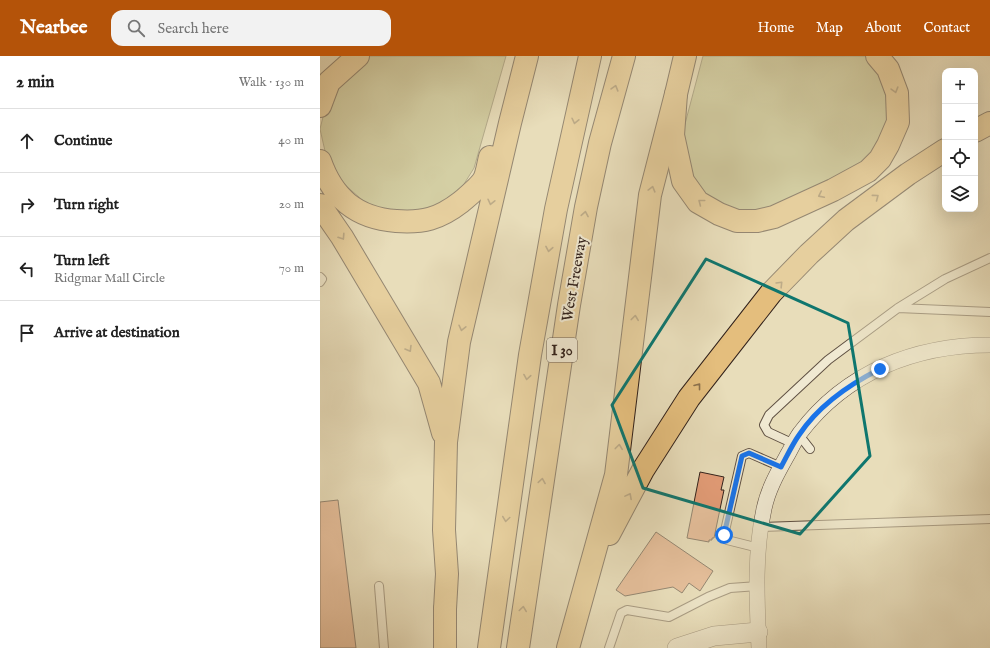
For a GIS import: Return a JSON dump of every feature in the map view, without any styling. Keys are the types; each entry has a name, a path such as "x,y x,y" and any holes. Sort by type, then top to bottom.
{"main road":[{"path":"320,106 329,82 358,56"},
{"path":"445,648 446,574 444,530 446,442 459,342 510,123 528,56"},
{"name":"West Freeway","path":"489,648 515,454 534,334 556,209 590,56"},
{"name":"West Freeway","path":"518,648 569,305 586,207 600,143 624,56"},
{"path":"568,648 616,475 650,195 685,56"},
{"path":"676,94 673,134 683,182 698,202 719,214 738,220 757,221 774,217 833,190 868,171 880,159 898,122 897,93 888,69 877,56"},
{"path":"978,129 990,122"},
{"path":"320,161 332,187 341,197 366,215 380,220 413,222 427,220 439,216 454,207 467,197 483,180 494,140 510,123"},
{"path":"591,567 643,470 689,398 771,293 809,254 846,220 908,174 942,152"},
{"path":"320,205 342,237 429,383 446,442"}],"street":[{"path":"677,648 714,636 759,640 759,548 764,509 770,487 796,440 822,408 836,395 854,382 889,364 935,349 959,346 990,345"}],"lane":[{"path":"810,449 796,440 768,432 764,425 769,415 828,360 898,308 945,279 990,258"},
{"path":"320,277 322,279 320,282"},
{"path":"898,308 990,312"},
{"path":"759,548 727,540 724,535 742,456 749,453 781,467"},
{"path":"761,527 990,518"},
{"path":"379,586 384,648"},
{"path":"609,648 621,613 627,610 669,617 708,597 730,588 758,586"}],"highlighted area":[{"path":"706,259 848,323 870,456 800,534 643,488 612,405"}],"green space":[{"path":"366,56 506,56 474,168 464,184 448,200 426,210 393,214 367,204 337,178 325,151 320,129 326,105 335,81"},
{"path":"703,56 865,56 871,59 886,77 892,119 883,140 861,168 761,212 728,209 700,191 685,166 681,139"}],"building":[{"path":"700,472 724,477 721,490 724,490 714,538 709,540 709,542 687,538"},
{"path":"338,500 356,648 320,648 320,502"},
{"path":"656,532 713,571 700,591 689,583 682,593 673,587 625,596 616,590"}],"route":[{"path":"724,535 742,456 749,453 781,467 799,435 822,408 849,385 880,369"}]}
